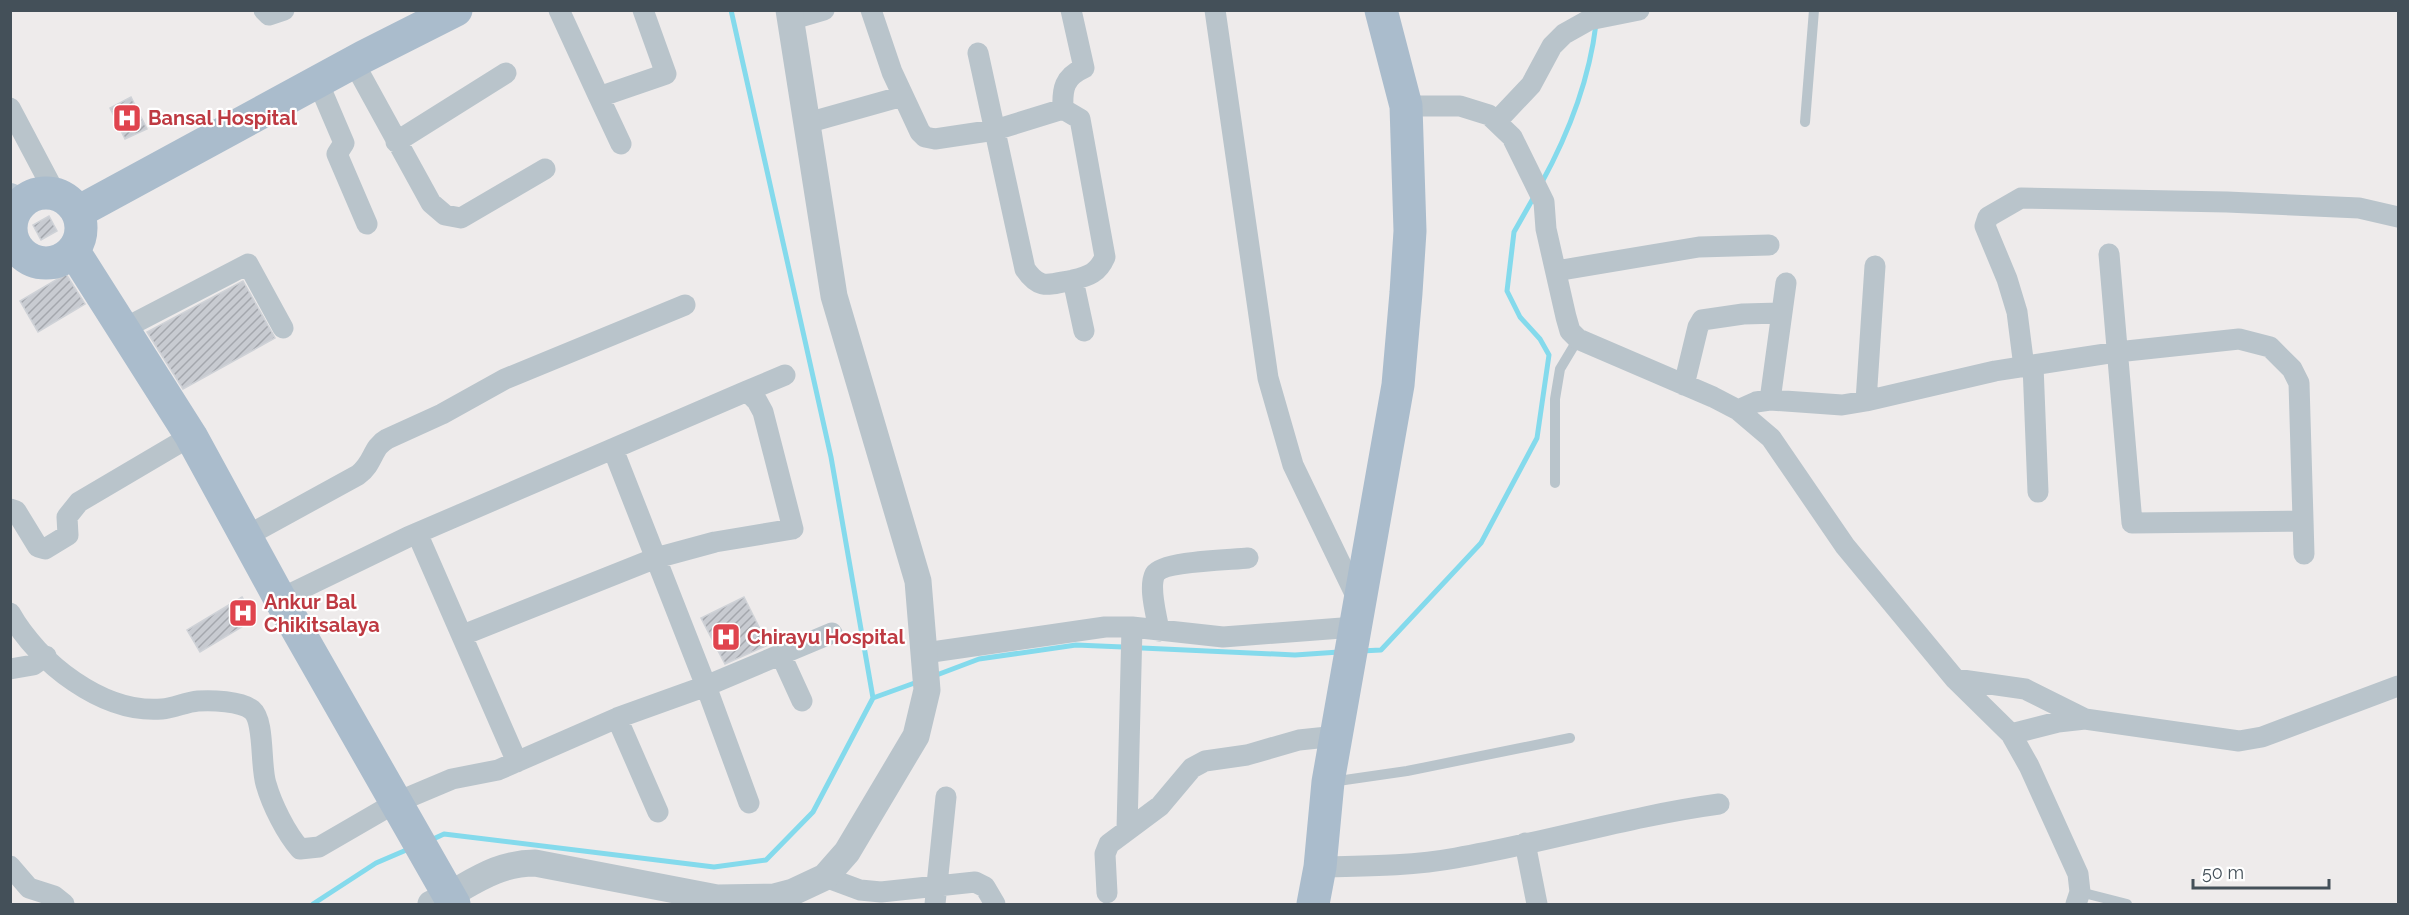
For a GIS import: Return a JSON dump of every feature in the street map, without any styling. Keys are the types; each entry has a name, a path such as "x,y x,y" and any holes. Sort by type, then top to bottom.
{"main road":[{"path":"67,203 81,232 73,250 57,261 37,262 20,252 12,244 10,224 14,202 35,194 67,203 318,82 456,10"},
{"path":"1313,904 1320,867 1328,782 1398,385 1410,231 1406,106 1381,10"},
{"path":"73,250 191,436 279,599 399,811 444,897"}],"street":[{"path":"264,10 269,15 284,10"},
{"path":"559,10 621,144"},
{"path":"599,97 666,74 643,10"},
{"path":"444,897 492,870 514,863 535,863 717,901 774,897 793,892 825,877 847,852 916,736 927,670 918,581 834,296 789,15 824,10"},
{"path":"1063,109 1063,85 1074,72 1084,68 1071,10"},
{"path":"927,670 1105,627 1132,627 1223,637 1356,622 1293,465 1268,378 1215,10"},
{"path":"1497,121 1531,85 1558,40 1575,26 1596,17 1639,10"},
{"path":"873,11 892,72 925,137 935,139 995,130 1063,109 1080,119 1106,257 1101,268 1090,276 1042,285 1033,281 1025,269 995,130 978,53"},
{"path":"354,63 431,202 445,215 461,218 545,169"},
{"path":"396,142 506,73"},
{"path":"318,82 344,143 337,154 367,224"},
{"path":"807,123 903,96"},
{"path":"1406,106 1460,106 1489,115 1512,137 1546,210 1546,229 1570,331 1578,339 1738,410 1771,438 1845,546 1955,679 2011,735 2029,766 2078,874 2078,898"},
{"path":"10,108 67,203"},
{"path":"2038,492 2029,366 2007,279 1984,226 1988,217 2021,198 2227,202 2359,208 2398,217"},
{"path":"1556,271 1699,247 1769,245"},
{"path":"2109,254 2132,523 2303,521"},
{"path":"123,329 248,264 284,328"},
{"path":"1866,401 1875,266"},
{"path":"1073,279 1084,331"},
{"path":"1770,400 1786,283"},
{"path":"245,537 358,476 369,467 379,443 442,414 505,379 685,305"},
{"path":"1684,385 1701,320 1743,314 1782,313"},
{"path":"1738,410 1756,402 1770,400 1842,405 1995,371 2117,352 2239,339 2271,347 2292,369 2299,383 2304,554"},
{"path":"279,599 417,533 785,375"},
{"path":"463,635 656,558 716,542 793,529 763,412 757,401 747,391"},
{"path":"10,509 16,511 38,548 45,549 68,535 67,517 79,502 191,436"},
{"path":"613,449 706,686 749,803"},
{"path":"417,533 517,762"},
{"path":"1160,630 1153,584 1155,574 1161,569 1176,565 1248,558"},
{"path":"10,613 32,643 46,656 83,686 108,699 141,708 163,709 199,701 244,705 253,710 259,721 261,763 266,787 293,841 300,849 318,847 399,811 452,779 488,773 517,762 617,718 706,686 832,633"},
{"path":"1127,829 1132,627"},
{"path":"782,655 802,701"},
{"path":"10,669 33,664 46,656"},
{"path":"1955,679 2025,689 2085,719"},
{"path":"2011,735 2058,722 2085,719 2239,741 2262,737 2398,686"},
{"path":"617,718 658,812"},
{"path":"1107,893 1106,854 1109,844 1160,806 1192,768 1205,762 1247,755 1299,740 1337,736"},
{"path":"936,896 946,797"},
{"path":"1320,867 1370,866 1455,859 1662,811 1719,804"},
{"path":"1525,843 1537,904"},
{"path":"10,866 29,888 54,896 64,904"},
{"path":"825,877 860,890 936,896 975,882 985,887 995,904"}],"lane":[{"path":"1805,122 1814,10"},
{"path":"1555,483 1554,439 1558,379 1560,369 1578,339"},
{"path":"1328,782 1407,771 1570,738"},
{"path":"2078,898 2127,904"}],"building":[{"path":"131,97 147,129 125,139 110,108"},
{"path":"49,216 57,231 41,240 33,225"},
{"path":"66,274 85,304 38,332 20,301"},
{"path":"243,281 275,338 183,389 147,332"},
{"path":"242,597 255,619 200,652 187,630"},
{"path":"744,597 768,645 725,664 701,618"}],"waterway":[{"path":"431,840 444,834 714,867 766,860 813,812 873,698 831,457 731,10"},
{"path":"1541,184 1569,126 1583,87 1596,24"},
{"path":"1361,651 1381,650 1481,543 1537,438 1549,355 1540,339 1520,317 1507,291 1514,232 1535,195"},
{"path":"934,676 979,659 1076,645 1123,647"},
{"path":"1142,648 1295,655 1339,652"},
{"path":"873,698 920,681"},
{"path":"313,904 376,863 411,848"}],"place":[{"name":"Bansal Hospital","path":"127,118"},
{"name":"Ankur Bal Chikitsalaya","path":"243,613"},
{"name":"Chirayu Hospital","path":"726,637"}]}
